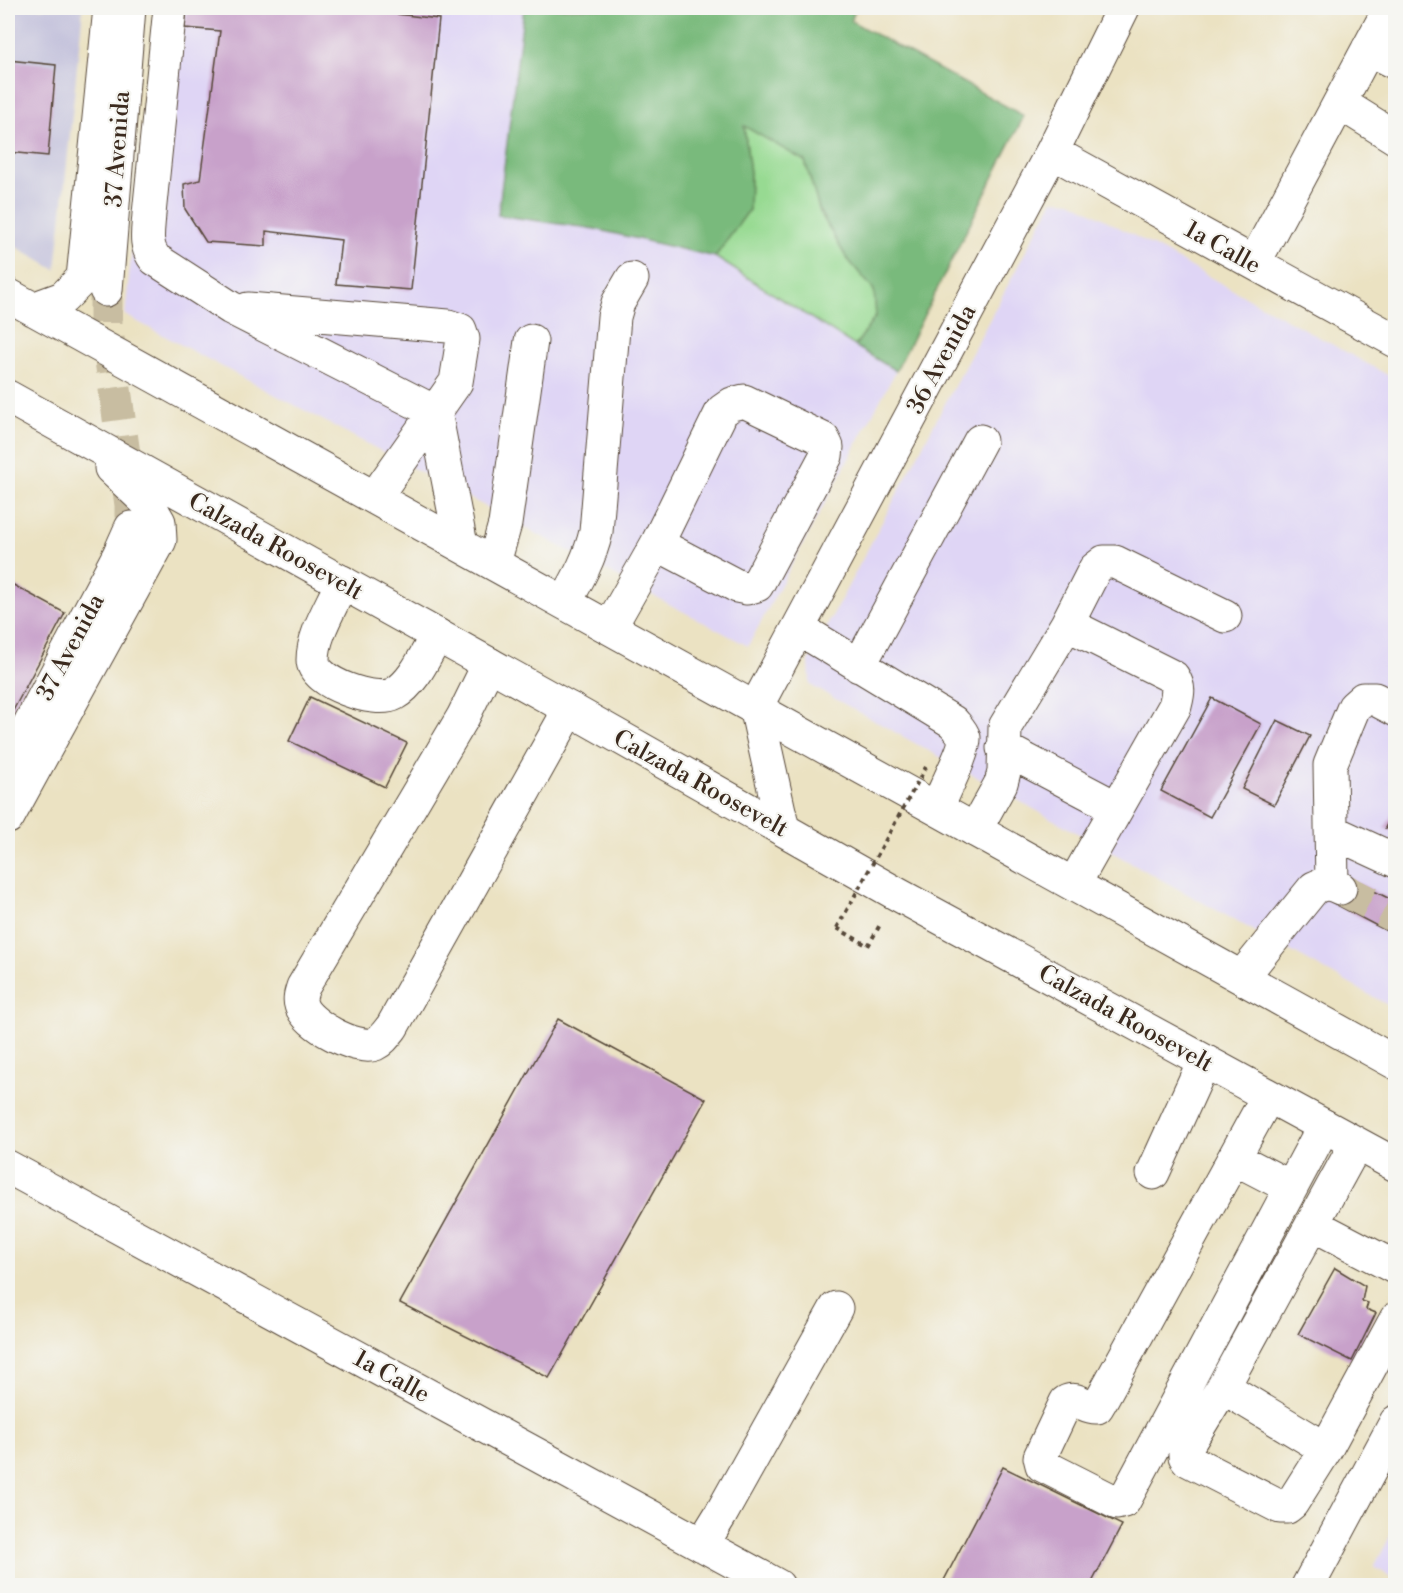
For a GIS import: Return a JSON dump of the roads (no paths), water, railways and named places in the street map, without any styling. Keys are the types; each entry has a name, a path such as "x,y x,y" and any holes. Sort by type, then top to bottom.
{"main road":[{"path":"20,302 63,298 83,278 110,8"},
{"name":"37 Avenida","path":"106,290 129,8"},
{"path":"170,8 147,240 149,252 155,259 231,308 435,412"},
{"name":"36 Avenida","path":"756,707 1052,152 1123,8"},
{"path":"1254,263 1340,103 1382,56 1390,8"},
{"path":"1340,103 1395,138"},
{"name":"1a Calle","path":"1052,152 1395,341"},
{"path":"565,602 586,564 596,532 614,317 618,303 632,279"},
{"path":"20,302 756,707 1395,1063"},
{"path":"231,308 448,326 460,330 462,339 456,382 375,497"},
{"path":"494,563 506,525 531,340"},
{"name":"Calzada Roosevelt","path":"8,397 570,709 897,894 1395,1165"},
{"path":"610,627 657,544 722,411 732,404 744,401 823,439 827,447 826,456 757,585 747,588 737,586 657,544"},
{"path":"435,412 461,545"},
{"path":"8,817 160,540 159,522 148,503 80,438"},
{"path":"859,666 980,441"},
{"name":"37 Avenida","path":"8,765 131,528"},
{"path":"975,830 1001,783 1004,772 1005,727 1067,624 1095,569 1104,562 1115,562 1226,616"},
{"path":"342,582 320,631 313,662 318,671 331,681 361,694 376,697 386,697 396,693 411,678 437,635"},
{"path":"1067,624 1173,676 1179,691 1175,706 1074,884"},
{"path":"798,628 953,722 959,729 964,739 962,750 937,808"},
{"path":"489,664 463,717 303,987 300,995 301,1006 306,1014 332,1034 362,1046 377,1043 392,1027 570,709"},
{"path":"1242,977 1314,888 1321,884 1336,886 1330,831 1329,765 1354,707 1363,699 1375,699 1395,710"},
{"path":"756,707 783,829"},
{"path":"1003,748 1117,808"},
{"path":"1330,831 1395,861"},
{"path":"1153,1173 1204,1061"},
{"path":"1268,1096 1097,1407 1077,1400 1066,1402 1040,1457 1042,1465 1117,1503 1124,1501 1324,1126"},
{"path":"1356,1144 1223,1387 1185,1449 1185,1456 1188,1460 1280,1507 1287,1507 1292,1503 1326,1449 1395,1319"},
{"path":"1234,1158 1290,1187"},
{"name":"1a Calle","path":"8,1167 778,1586"},
{"path":"1312,1224 1395,1268"},
{"path":"702,1545 836,1308"},
{"path":"1223,1387 1326,1449"},
{"path":"1308,1586 1395,1422"}],"tunnel":[{"path":"106,290 106,324 131,505 131,528"},
{"path":"1340,888 1396,917"}]}
